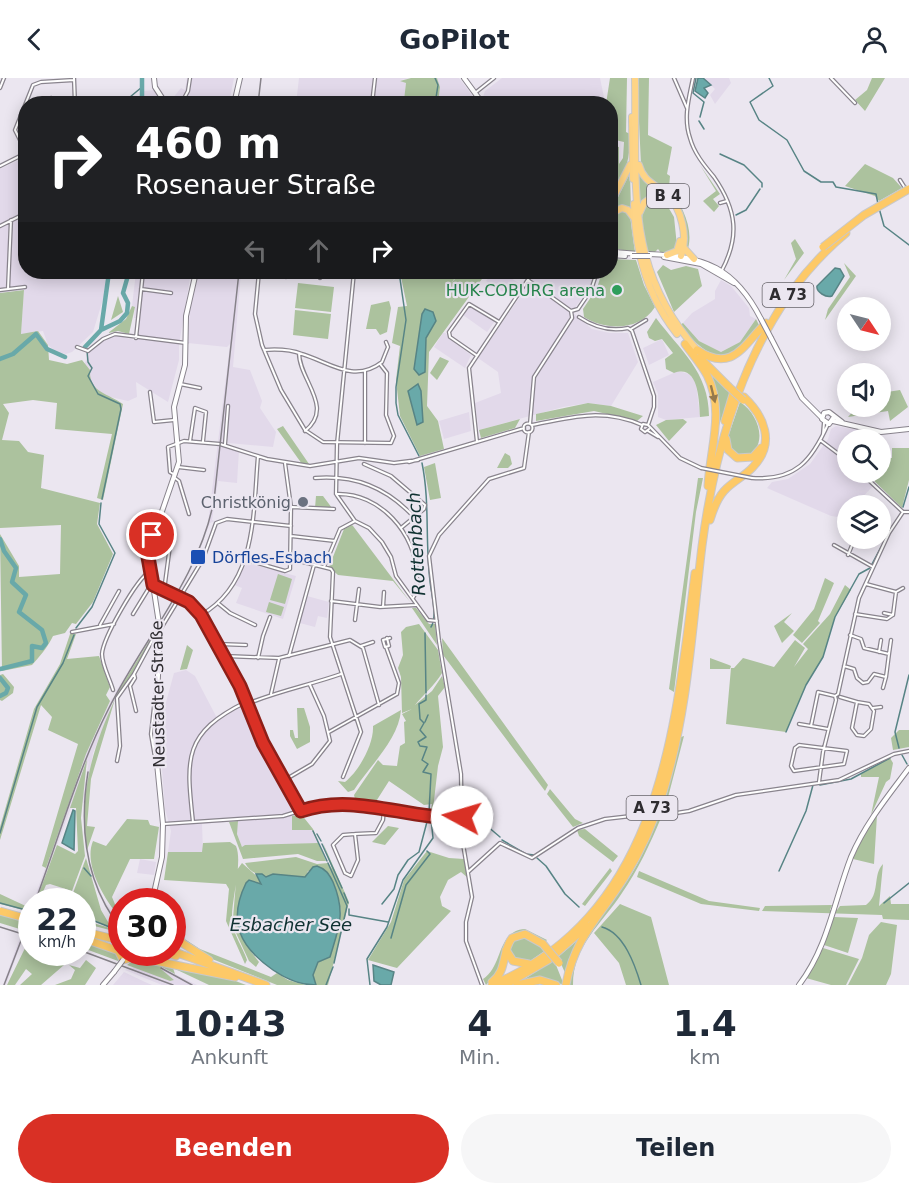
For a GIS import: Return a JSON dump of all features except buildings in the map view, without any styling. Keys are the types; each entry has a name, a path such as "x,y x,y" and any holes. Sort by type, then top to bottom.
{"highway":[{"name":"B 4","path":"633,78 636,219 639,254 651,293 667,321 685,344"},
{"name":"B 4","path":"635,152 644,177 669,196 677,209 684,248"},
{"path":"618,189 635,152"},
{"name":"A 73","path":"490,985 532,964 565,939 603,899 636,848 662,776 676,714 708,486 738,381 764,324 791,284 825,249 864,214 909,192"},
{"path":"618,210 622,208 628,210 636,219 649,198 664,198 674,210 681,258"},
{"name":"B 4","path":"636,219 643,254 655,290 672,320 697,350"},
{"path":"667,255 677,251 680,241"},
{"path":"681,258 684,248"},
{"path":"684,248 694,259"},
{"name":"A 73","path":"505,985 557,954 585,928 607,903 640,850 668,777 686,689 703,540 725,433 741,386 764,335 795,287 825,249"},
{"path":"697,350 717,358 730,357 749,344 764,324"},
{"path":"685,344 759,412 764,424 764,450 753,466 720,497 703,540"},
{"path":"685,344 707,375 716,403 716,422 708,486"},
{"path":"697,350 729,384"},
{"path":"725,433 728,450 737,458 748,459 760,448 760,424 744,398"},
{"path":"566,984 573,954 607,903"},
{"path":"0,909 18,914"},
{"path":"490,985 502,972 506,949 512,938 522,933 543,944 559,963 566,984"},
{"path":"186,946 254,985"},
{"path":"506,949 513,961 532,964"},
{"path":"186,956 236,976"},
{"path":"186,960 266,985"},
{"path":"186,966 236,976"},
{"path":"517,985 540,980 556,985"}],"street":[{"path":"0,88 4,78"},
{"path":"154,78 155,87 161,96"},
{"path":"186,96 190,78"},
{"path":"236,96 240,78"},
{"path":"373,96 375,78"},
{"path":"464,78 477,96"},
{"path":"475,93 494,78"},
{"path":"674,78 687,108"},
{"path":"693,78 687,108 687,123 692,145 727,201 734,220 735,239 720,271"},
{"path":"831,78 855,104"},
{"path":"29,96 33,85 41,82 74,79 75,96"},
{"path":"18,122 15,130 18,136"},
{"path":"0,166 18,157"},
{"path":"900,180 909,192"},
{"path":"720,203 727,201"},
{"path":"0,225 18,216"},
{"path":"8,289 10,220"},
{"path":"618,253 667,255 720,271"},
{"path":"650,255 694,259 720,271 748,296 799,393 826,423"},
{"path":"136,339 142,279"},
{"name":"Neustadter Straße","path":"155,888 162,856 163,824 157,758 160,631 148,552 178,467 174,403 185,365 186,316 194,279"},
{"path":"258,279 255,314 264,350 280,390 305,431 319,441 337,444 388,445 394,439 386,415 387,373 380,364"},
{"path":"353,279 337,444 336,494 355,521 369,528 382,542 391,557 396,576 428,620 435,621"},
{"path":"571,311 578,309 591,290 595,279"},
{"path":"189,514 179,482 170,472 168,449 170,444 203,441 225,444 285,463 310,466 359,458 406,463 526,430 530,425 536,372 572,318 571,311 528,280 476,355 468,377 477,442"},
{"path":"0,290 25,287"},
{"path":"141,289 171,293"},
{"path":"476,355 451,338 449,332 469,303 499,322"},
{"path":"578,309 579,317"},
{"path":"572,318 579,317 605,328 630,329 646,320"},
{"path":"630,329 655,402 648,427 643,432 641,426"},
{"path":"77,347 86,351 112,334 186,344"},
{"path":"264,350 281,349 299,353 343,371 365,371 380,364 387,353 386,342"},
{"path":"299,353 302,369 317,401 316,418 305,431"},
{"path":"365,371 365,444"},
{"path":"180,384 200,388"},
{"path":"150,392 154,422 174,420"},
{"path":"225,444 228,406"},
{"path":"190,441 195,408 204,409 206,412 203,441"},
{"path":"822,416 829,412 833,419 881,432 909,429"},
{"path":"482,985 466,941 466,922 472,897 462,835 461,774 435,621 429,556 435,540 489,479 523,470 526,430 530,425 590,414 615,416 648,427 680,458 701,468 752,478 772,478 796,469 811,457 826,423 833,419"},
{"path":"820,441 837,453"},
{"path":"201,615 219,604 247,560 258,456"},
{"path":"378,469 379,460"},
{"path":"247,560 288,572 291,559 291,507 285,463"},
{"path":"364,464 378,469 404,485 425,505 401,528"},
{"path":"178,467 204,470"},
{"path":"315,478 335,477 359,480 384,491 414,518"},
{"path":"872,483 903,512 909,512"},
{"path":"336,494 367,501 384,511 401,528 416,564 417,584 412,599"},
{"path":"291,507 334,509"},
{"path":"891,530 903,512"},
{"path":"117,760 120,744 117,698 134,674 153,637 160,631 204,559 216,523 227,519 291,526"},
{"path":"324,567 340,528 355,521"},
{"path":"155,529 171,538 164,591"},
{"path":"291,536 334,541"},
{"path":"834,545 848,555 873,567"},
{"path":"848,555 850,549"},
{"path":"819,782 824,749 855,614 865,584 882,549"},
{"path":"291,559 324,567 333,572 328,625 332,646 361,734 343,777"},
{"path":"289,656 314,565"},
{"path":"113,690 102,653 114,624 150,571"},
{"path":"133,614 152,584 192,605 201,615 225,656 263,743 301,811"},
{"path":"865,584 896,592 903,588"},
{"path":"355,620 359,589"},
{"path":"100,625 119,591"},
{"path":"383,607 384,592"},
{"path":"855,614 887,619 893,615 896,592"},
{"path":"331,601 383,607 416,604"},
{"path":"219,604 230,613 255,625"},
{"path":"884,613 893,615"},
{"path":"258,658 270,617"},
{"path":"72,632 114,624"},
{"path":"850,635 861,639 864,648 889,654"},
{"path":"329,732 394,697 399,689 382,640 389,638"},
{"path":"225,656 279,658 350,640 361,646 380,705"},
{"path":"879,652 881,640"},
{"path":"883,688 891,640"},
{"path":"361,646 373,642"},
{"path":"219,644 246,645"},
{"path":"271,694 279,658"},
{"path":"843,666 854,669 857,678 863,682 868,682 874,675 886,677"},
{"path":"134,674 135,678 130,686 136,711"},
{"path":"193,822 188,772 198,738 212,721 247,703 271,694 310,685 341,674"},
{"path":"284,781 319,757 328,745 329,732 310,685"},
{"path":"811,726 818,692 873,708 881,707"},
{"path":"857,702 851,726 859,736 867,734 871,729 873,708"},
{"path":"799,724 830,730"},
{"path":"796,746 847,751 842,766 820,769 794,771 791,766 796,746"},
{"path":"468,872 498,844 506,844 532,858 578,828 605,819 683,813 736,795 847,778 894,754 909,751"},
{"path":"799,985 817,957 859,842 877,810 909,768"},
{"path":"163,824 283,816 301,811 346,805 385,807 462,817"},
{"path":"355,834 358,860 351,876 345,873 333,845 344,835 355,834 376,833 383,820 385,807"},
{"path":"103,985 118,966"}],"shaded area":[{"path":"187,78 234,78 230,96 174,96 181,88 185,90"},
{"path":"299,78 411,78 400,80 406,83 404,96 297,96"},
{"path":"437,78 459,78 473,96 439,96 440,87"},
{"path":"502,78 600,78 604,96 483,96 485,91"},
{"path":"703,78 729,78 731,83 715,104 710,95 715,89"},
{"path":"156,90 159,96 142,96 142,91"},
{"path":"18,160 18,279 105,279 104,296 93,332 72,352 66,354 56,352 48,345 43,331 21,334 24,290 0,293 0,169"},
{"path":"135,279 190,279 179,345 179,360 168,402 136,382 137,397 128,401 106,396 98,392 82,371 89,352 103,341 116,335 134,340 137,318 134,318 135,307 132,306"},
{"path":"197,279 240,279 233,367 250,370 262,401 260,408 276,432 273,447 228,443 227,404 222,445 239,450 237,483 218,481 212,520 215,521 210,523 196,560 177,595 197,555 208,523 230,344 227,347 188,343 190,308"},
{"path":"488,279 512,279 520,284 511,297 486,281"},
{"path":"532,279 592,279 591,285 572,312 592,329 610,333 628,333 638,362 611,406 588,403 563,407 479,430 475,403 501,393 498,372 478,358"},
{"path":"721,280 731,286 749,308 750,316 756,319 740,342 721,352 699,341 683,323 692,313 715,299 715,291"},
{"path":"468,306 473,306 495,321 487,332 463,315"},
{"path":"443,333 446,333 449,339 471,355 465,368 434,347"},
{"path":"662,339 669,355 649,365 643,348"},
{"path":"678,371 689,374 696,382 700,417 666,420 658,417 658,394 653,382"},
{"path":"469,412 471,431 444,439 439,421"},
{"path":"836,426 852,429 837,429 837,483 870,483 873,486 864,495 837,495 837,517 767,488 772,482 788,479 810,464 828,439 831,429"},
{"path":"247,563 296,576 283,619 236,603 242,588 234,585"},
{"path":"307,596 329,602 327,618 318,616 315,627 300,623"},
{"path":"156,626 157,628 116,695 115,693"},
{"path":"186,670 195,676 217,718 247,705 301,814 292,816 312,830 318,843 242,847 237,834 237,821 202,824 203,852 168,852 171,831 165,809 159,728 174,673"},
{"path":"112,698 115,699 93,753 85,804 82,802 89,760 41,888 38,888 86,754"},
{"path":"140,859 156,862 154,875 137,873"},
{"path":"90,864 108,910 100,897 88,866"},
{"path":"18,943 18,952 6,985 3,985"},
{"path":"162,966 197,985 162,985 125,970 134,967 174,980 160,969"},
{"path":"124,972 145,982 152,985 113,985"}],"green space":[{"path":"411,78 437,78 440,87 439,96 404,96 406,83 400,81"},
{"path":"610,78 627,78 626,132 630,134 629,154 618,186 618,147 619,164 623,158 624,142 618,141 618,96 607,96"},
{"path":"637,78 649,78 648,135 672,147 667,174 670,176 669,187 686,218 689,235 687,252 680,211 649,180 641,165"},
{"path":"872,78 885,78 865,111 855,100 867,90"},
{"path":"865,164 893,178 902,188 879,201 875,196 845,186"},
{"path":"700,165 720,194 713,199 719,206 714,212 703,201 716,191"},
{"path":"630,173 631,210 618,207 618,197"},
{"path":"639,174 646,183 665,195 640,206"},
{"path":"651,199 664,200 674,217 677,246 670,253 661,253 658,249 655,252 646,251 642,216 646,204"},
{"path":"618,211 626,211 630,216 635,252 618,249"},
{"path":"795,239 804,253 784,280 796,259 791,243"},
{"name":"HUK-COBURG arena","path":"618,259 636,260 644,285 655,307 641,321 622,326 602,325 584,317 583,309 597,288 600,279 618,279"},
{"path":"844,263 856,276 841,297 837,297 837,303 825,320 828,309 850,277"},
{"path":"663,265 671,270 686,266 698,269 702,286 674,312 657,272"},
{"path":"401,279 454,279 448,288 455,279 482,279 429,352 427,406 438,421 444,449 420,456 400,416 396,380 400,346 392,343 398,307 407,306"},
{"path":"298,283 334,287 331,312 295,308"},
{"path":"24,290 21,334 38,331 48,345 49,360 67,364 82,360 90,370 96,388 123,404 103,500 97,498 112,434 55,429 57,403 33,400 3,404 9,413 2,440 19,441 28,452 44,455 41,488 100,503 97,524 113,554 93,602 76,624 72,623 65,633 53,636 32,665 2,671 0,534 19,566 19,577 60,574 61,525 0,528 0,293"},
{"path":"118,296 123,312 111,320"},
{"path":"389,301 391,308 387,332 380,335 376,329 366,329 371,305"},
{"path":"132,306 135,307 129,334 118,331 108,333 126,319"},
{"path":"295,310 331,314 328,339 293,335"},
{"path":"656,318 699,374 708,400 709,416 700,417 698,394 693,379 688,374 674,373 666,369 665,359 673,353 662,339 655,341 649,338 647,332"},
{"path":"756,319 759,325 749,339 739,348 720,355 701,347 680,325 683,323 699,341 721,352 740,342"},
{"path":"440,357 449,361 437,380 430,373"},
{"path":"707,368 731,392 718,428"},
{"path":"900,390 908,407 890,421 889,417 891,391"},
{"path":"740,402 753,415 759,431 757,447 743,459 732,453 728,437"},
{"path":"588,403 611,406 643,416 637,421 594,411 536,421 536,414"},
{"path":"520,419 515,428 481,438 479,430"},
{"path":"683,419 687,422 669,441 656,425 666,420"},
{"path":"283,426 309,464 302,464 277,429"},
{"path":"892,448 909,448 909,480 902,508 876,483 891,483"},
{"path":"505,453 510,456 512,464 508,468 497,468"},
{"path":"435,463 441,498 430,500 424,467"},
{"path":"698,478 703,478 696,512 674,692 669,689"},
{"path":"316,496 323,496 332,508 315,508"},
{"path":"352,525 411,603 393,581 338,575 329,567 344,529"},
{"path":"278,574 292,579 285,604 270,600"},
{"path":"825,578 834,583 818,621 820,623 802,643 793,635 814,609"},
{"path":"845,585 851,590 835,617 823,657 806,685 786,732 726,724 731,668 734,668 743,658 774,667 795,640 805,648 794,667 808,649 803,644 830,614"},
{"path":"269,602 284,607 281,616 266,612"},
{"path":"412,608 416,608 429,624 435,624 437,645"},
{"path":"792,613 784,622 794,631 782,643 774,626"},
{"path":"419,624 438,650 442,673 415,705 432,691 442,676 445,687 438,696 443,747 438,766 433,809 431,809 432,804 424,805 389,781 375,803 356,803 354,795 378,760 383,765 397,766 400,746 405,743 404,722 406,721 402,714 412,709 402,713 401,677 398,668 403,655 401,632 406,627"},
{"path":"157,628 134,673 117,697 116,695"},
{"path":"70,634 76,634 67,659 99,656 110,687 106,695 110,701 86,754 46,868 42,866 78,744 48,730 52,717 41,705 0,840 0,827 34,709 60,664"},
{"path":"442,638 548,785 545,791 443,655"},
{"path":"187,645 193,650 187,669 180,670"},
{"path":"710,658 731,666 730,669 710,669"},
{"path":"3,674 14,687 13,693 2,701 0,700 0,675"},
{"path":"115,699 91,779 87,826 95,827 87,850 84,810 89,772 100,735"},
{"path":"297,708 304,708 310,727 310,742 297,749 290,736 290,730 293,730 295,738 298,738"},
{"path":"401,710 395,732 389,742 354,790 348,792 338,781 345,782 360,764 371,741 373,726"},
{"path":"899,730 909,730 909,747 893,750 891,738"},
{"path":"684,736 666,805 664,805 681,737"},
{"path":"890,758 893,763 890,779 886,782 871,815 879,777 861,777 861,774"},
{"path":"87,759 81,818 85,856 73,888 50,884 41,888 57,845 75,854 78,851 76,808 70,808"},
{"path":"550,789 575,819 583,823 573,827 547,794"},
{"path":"301,814 313,829 326,861 317,861 298,854 243,859 229,822 238,821 237,834 242,847 245,845 318,843 312,830 292,830 292,816"},
{"path":"877,815 874,864 853,859 862,837"},
{"path":"661,818 633,875 583,946 574,971 573,985 570,985 571,971 581,943 632,874 658,819"},
{"path":"127,819 148,820 150,825 159,827 154,859 130,859 116,888 108,888 108,902 97,882 91,861 93,841 106,846"},
{"path":"388,826 399,828 385,845 372,842"},
{"path":"585,829 618,856 613,862 579,836 577,830"},
{"path":"230,842 236,846 238,853 232,920 234,931 247,960 245,964 226,921 229,889 226,884 164,880 168,852 202,852 203,843"},
{"path":"323,843 349,902 328,985 315,985 313,975 318,962 325,959 339,926 339,899 330,875 327,872 308,871 306,877 264,876 250,870 245,863 296,857 317,864 328,863 332,869"},
{"path":"427,851 449,858 464,859 468,878 461,872 448,880 440,897 442,906 451,911 397,968 368,960 391,922 404,880"},
{"path":"86,858 95,888 75,888"},
{"path":"242,863 261,880 261,884 249,880 246,883 241,895 238,915 246,943 259,962 256,967 249,961 236,933 233,918 237,870"},
{"path":"883,864 879,906 890,896 891,904 909,904 909,920 883,919 882,915 762,911 765,906 832,905 830,910 837,910 840,906 866,905 871,901"},
{"path":"610,868 612,871 585,906 582,904"},
{"path":"639,871 709,901 760,908 759,911 701,904 637,877"},
{"path":"96,893 101,910 108,922 108,927 96,921"},
{"path":"0,894 18,902 18,908 0,904"},
{"path":"620,904 651,917 669,985 626,985 619,963 594,933"},
{"path":"0,914 18,919 18,928 0,923"},
{"path":"834,917 858,918 848,953 824,945"},
{"path":"881,922 897,925 891,974 886,985 848,985 862,958 869,935"},
{"path":"96,924 108,927 108,930 96,926"},
{"path":"525,929 547,940 545,942 526,932 513,934 503,966 486,985 483,979 490,973 509,936 516,931"},
{"path":"529,937 546,950 530,961 515,962 509,948 513,939"},
{"path":"579,939 568,961 566,975 558,957"},
{"path":"186,940 200,949 271,977 277,973 288,980 306,985 277,985 202,955 186,943"},
{"path":"96,945 108,950 108,957 96,953"},
{"path":"823,948 859,959 846,985 831,985 806,978"},
{"path":"554,960 564,985 544,978 520,982"},
{"path":"18,962 18,966 63,966 41,985 20,985 32,974 26,969 15,985 7,985"},
{"path":"70,966 80,968 94,966 96,968 85,985 55,985 71,979 75,970"},
{"path":"130,966 173,966 217,974 246,985 209,985 173,968 175,974 162,967 161,969 174,980 170,981"}],"water":[{"path":"698,78 703,78 711,85 704,88 708,93 705,98 695,91"},
{"path":"835,268 840,269 844,276 832,296 824,295 817,286"},
{"path":"425,309 433,312 436,321 426,338 425,372 419,375 414,369 422,314"},
{"path":"418,384 421,391 423,422 417,425 408,391"},
{"path":"73,810 75,811 74,850 62,843"},
{"name":"Esbacher See","path":"317,866 327,872 333,882 339,903 340,920 330,957 318,962 313,975 316,985 298,983 273,970 245,943 237,922 240,897 246,883 249,880 261,884 256,874 266,877 273,874 305,877 313,867"},
{"path":"373,965 394,972 391,985 381,985 374,981"}],"waterway":[{"path":"142,78 142,96"},
{"name":"Rottenbach","path":"435,78 438,85 436,96"},
{"path":"696,78 693,93 704,102 700,117"},
{"path":"769,78 773,86 750,102 759,120 787,140 804,171 821,182 833,182 836,187 876,194 878,204"},
{"path":"131,96 142,87"},
{"path":"699,121 704,129"},
{"path":"720,154 744,165 762,183 762,187"},
{"path":"736,215 746,210 760,189"},
{"path":"879,208 884,226 909,245"},
{"path":"85,347 101,330 108,279"},
{"path":"101,330 120,321 127,313 128,303 123,293 127,279"},
{"name":"Rottenbach","path":"400,279 406,320 396,387 396,403 398,415 419,456"},
{"path":"0,359 13,354 36,334 47,349 65,357"},
{"path":"87,351 88,362 92,368 88,376 98,394 120,404 121,409 102,499"},
{"name":"Rottenbach","path":"422,463 434,611 431,627"},
{"path":"903,507 909,487"},
{"path":"76,628 92,607 115,553 99,524 101,503"},
{"path":"0,539 4,551 16,568 12,582 26,595 19,612 42,630 46,643 42,648 32,646 32,661 0,669"},
{"path":"872,564 880,549"},
{"path":"786,732 806,685 823,657 835,617 859,574 870,568"},
{"path":"425,633 426,693"},
{"path":"0,833 37,707 63,663 74,635"},
{"path":"899,748 895,732 909,675"},
{"path":"0,678 8,688 6,693 0,696"},
{"path":"426,695 426,700 419,704 420,719 424,723 420,730 426,737 418,742 420,746 427,747 422,760 428,764 423,772 431,774 429,812"},
{"path":"425,722 428,715"},
{"path":"902,755 907,764"},
{"path":"820,785 851,779 890,758"},
{"path":"779,871 806,811 813,785"},
{"path":"452,808 460,808"},
{"path":"441,813 449,813 452,809"},
{"path":"464,809 467,809 500,837"},
{"path":"430,811 438,811"},
{"path":"370,985 367,959 387,927 403,880 433,838 431,819 428,817"},
{"path":"382,904 394,889 398,875 408,860 419,852 428,818"},
{"path":"313,831 327,861"},
{"path":"317,834 321,841"},
{"path":"502,840 526,854 534,855"},
{"path":"322,844 342,888"},
{"path":"391,938 406,885 430,854 427,851"},
{"path":"537,858 546,866 565,894 579,907"},
{"path":"328,863 347,906 334,963"},
{"path":"84,868 91,876"},
{"path":"884,903 909,883"},
{"path":"344,893 348,903"},
{"path":"0,903 18,908"},
{"path":"349,909 349,915 388,922"},
{"path":"96,922 108,926"},
{"path":"602,927 617,936 628,951 641,985"},
{"path":"326,985 333,967"}],"railway":[{"path":"259,96 261,78"},
{"path":"40,888 97,733 122,684 183,582 207,529 214,500 238,279"},
{"path":"88,772 84,814 88,855 100,894 108,908"},
{"path":"0,927 18,933"},
{"path":"4,985 18,948"},
{"path":"96,956 173,985"},
{"path":"161,968 192,985"}],"place":[{"name":"HUK-COBURG arena","path":"617,290"},
{"name":"Christkönig","path":"303,502"},
{"name":"Dörfles-Esbach","path":"198,557"}],"route":[{"path":"152,535 148,557 153,585 189,602 201,615 219,644 240,686 263,743 301,811 309,808 353,805 393,808 447,818 462,817"}]}
